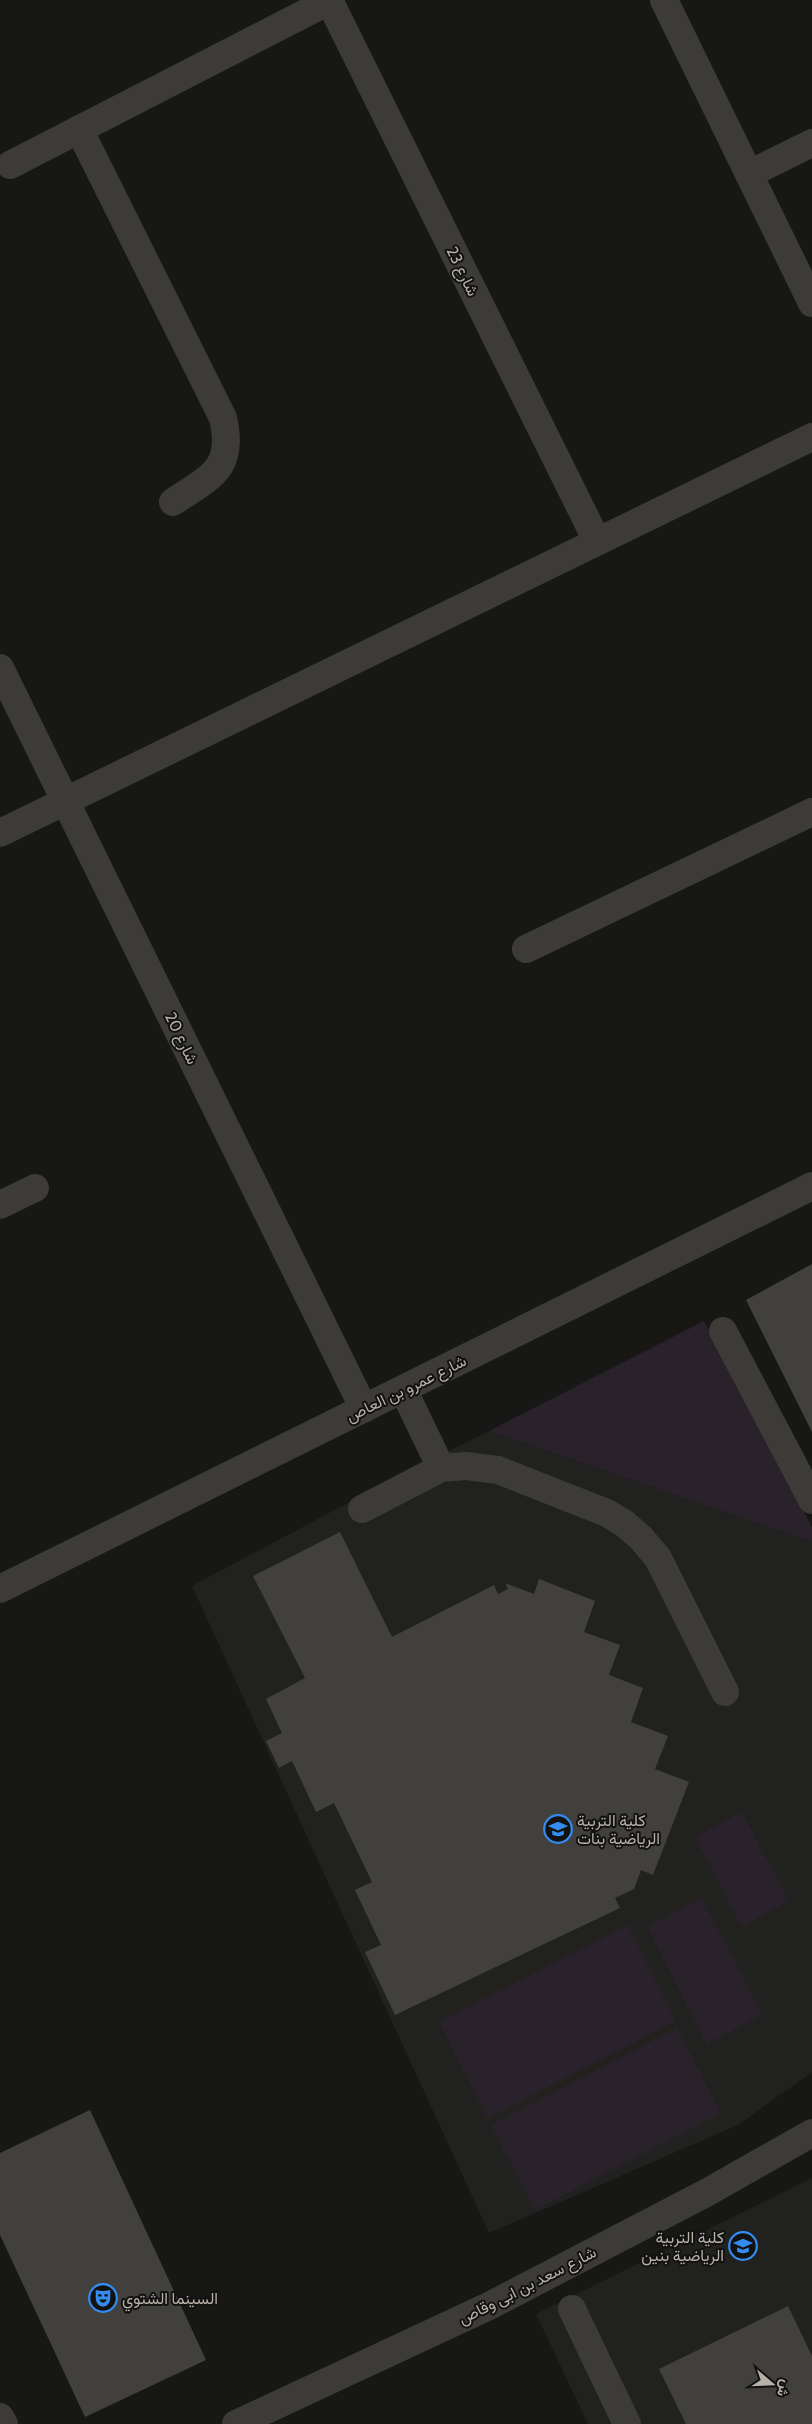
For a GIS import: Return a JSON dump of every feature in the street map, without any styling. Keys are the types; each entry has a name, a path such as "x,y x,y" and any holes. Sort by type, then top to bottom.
{"street":[{"path":"10,165 329,0"},
{"name":"شارع 23","path":"329,0 597,541"},
{"path":"664,0 812,302"},
{"path":"79,129 222,418 226,431 223,461 215,474 173,502"},
{"path":"749,174 812,144"},
{"path":"0,833 812,437"},
{"name":"شارع 20","path":"0,668 364,1409"},
{"path":"526,950 812,812"},
{"name":"شارع عمرو بن العاص","path":"0,1589 812,1186"},
{"path":"0,1205 35,1188"},
{"path":"723,1331 812,1500"},
{"path":"403,1389 441,1468"},
{"path":"362,1509 441,1468 466,1466 498,1470 606,1513 625,1524 641,1538 658,1558 725,1692"},
{"name":"شارع سعد بن ابى وقاص","path":"236,2424 489,2306 697,2197 812,2133"},
{"path":"572,2309 627,2424"},
{"path":"0,2417 4,2424"}],"shaded area":[{"path":"704,1321 812,1527 812,1542 489,1431"},
{"name":"كلية التربية الرياضية بنات","path":"489,1431 812,1542 812,2072 738,2125 489,2233 192,1586 402,1474"},
{"path":"742,1812 789,1901 742,1927 695,1837"},
{"path":"702,1898 762,2015 707,2044 647,1927"},
{"path":"628,1925 676,2021 488,2118 439,2022"},
{"path":"677,2028 721,2113 535,2210 491,2125"},
{"name":"كلية التربية الرياضية بنين","path":"812,2178 812,2424 588,2424 536,2314"}],"building":[{"path":"812,1264 812,1432 746,1300"},
{"path":"340,1532 392,1637 494,1585 498,1594 508,1589 505,1583 534,1594 539,1579 595,1601 584,1632 620,1645 609,1675 643,1688 631,1722 668,1736 655,1769 689,1782 653,1875 641,1870 634,1889 615,1898 620,1908 395,2015 365,1952 381,1945 355,1890 372,1882 334,1803 316,1812 292,1761 279,1768 266,1741 282,1733 266,1699 305,1678 253,1576"},
{"name":"السينما الشتوي","path":"90,2110 206,2360 85,2417 0,2235 0,2153"},
{"path":"788,2306 812,2356 812,2424 686,2424 659,2369"}],"place":[{"name":"كلية التربية الرياضية بنات","path":"558,1829"},
{"name":"كلية التربية الرياضية بنين","path":"743,2246"},
{"name":"السينما الشتوي","path":"103,2298"}]}
